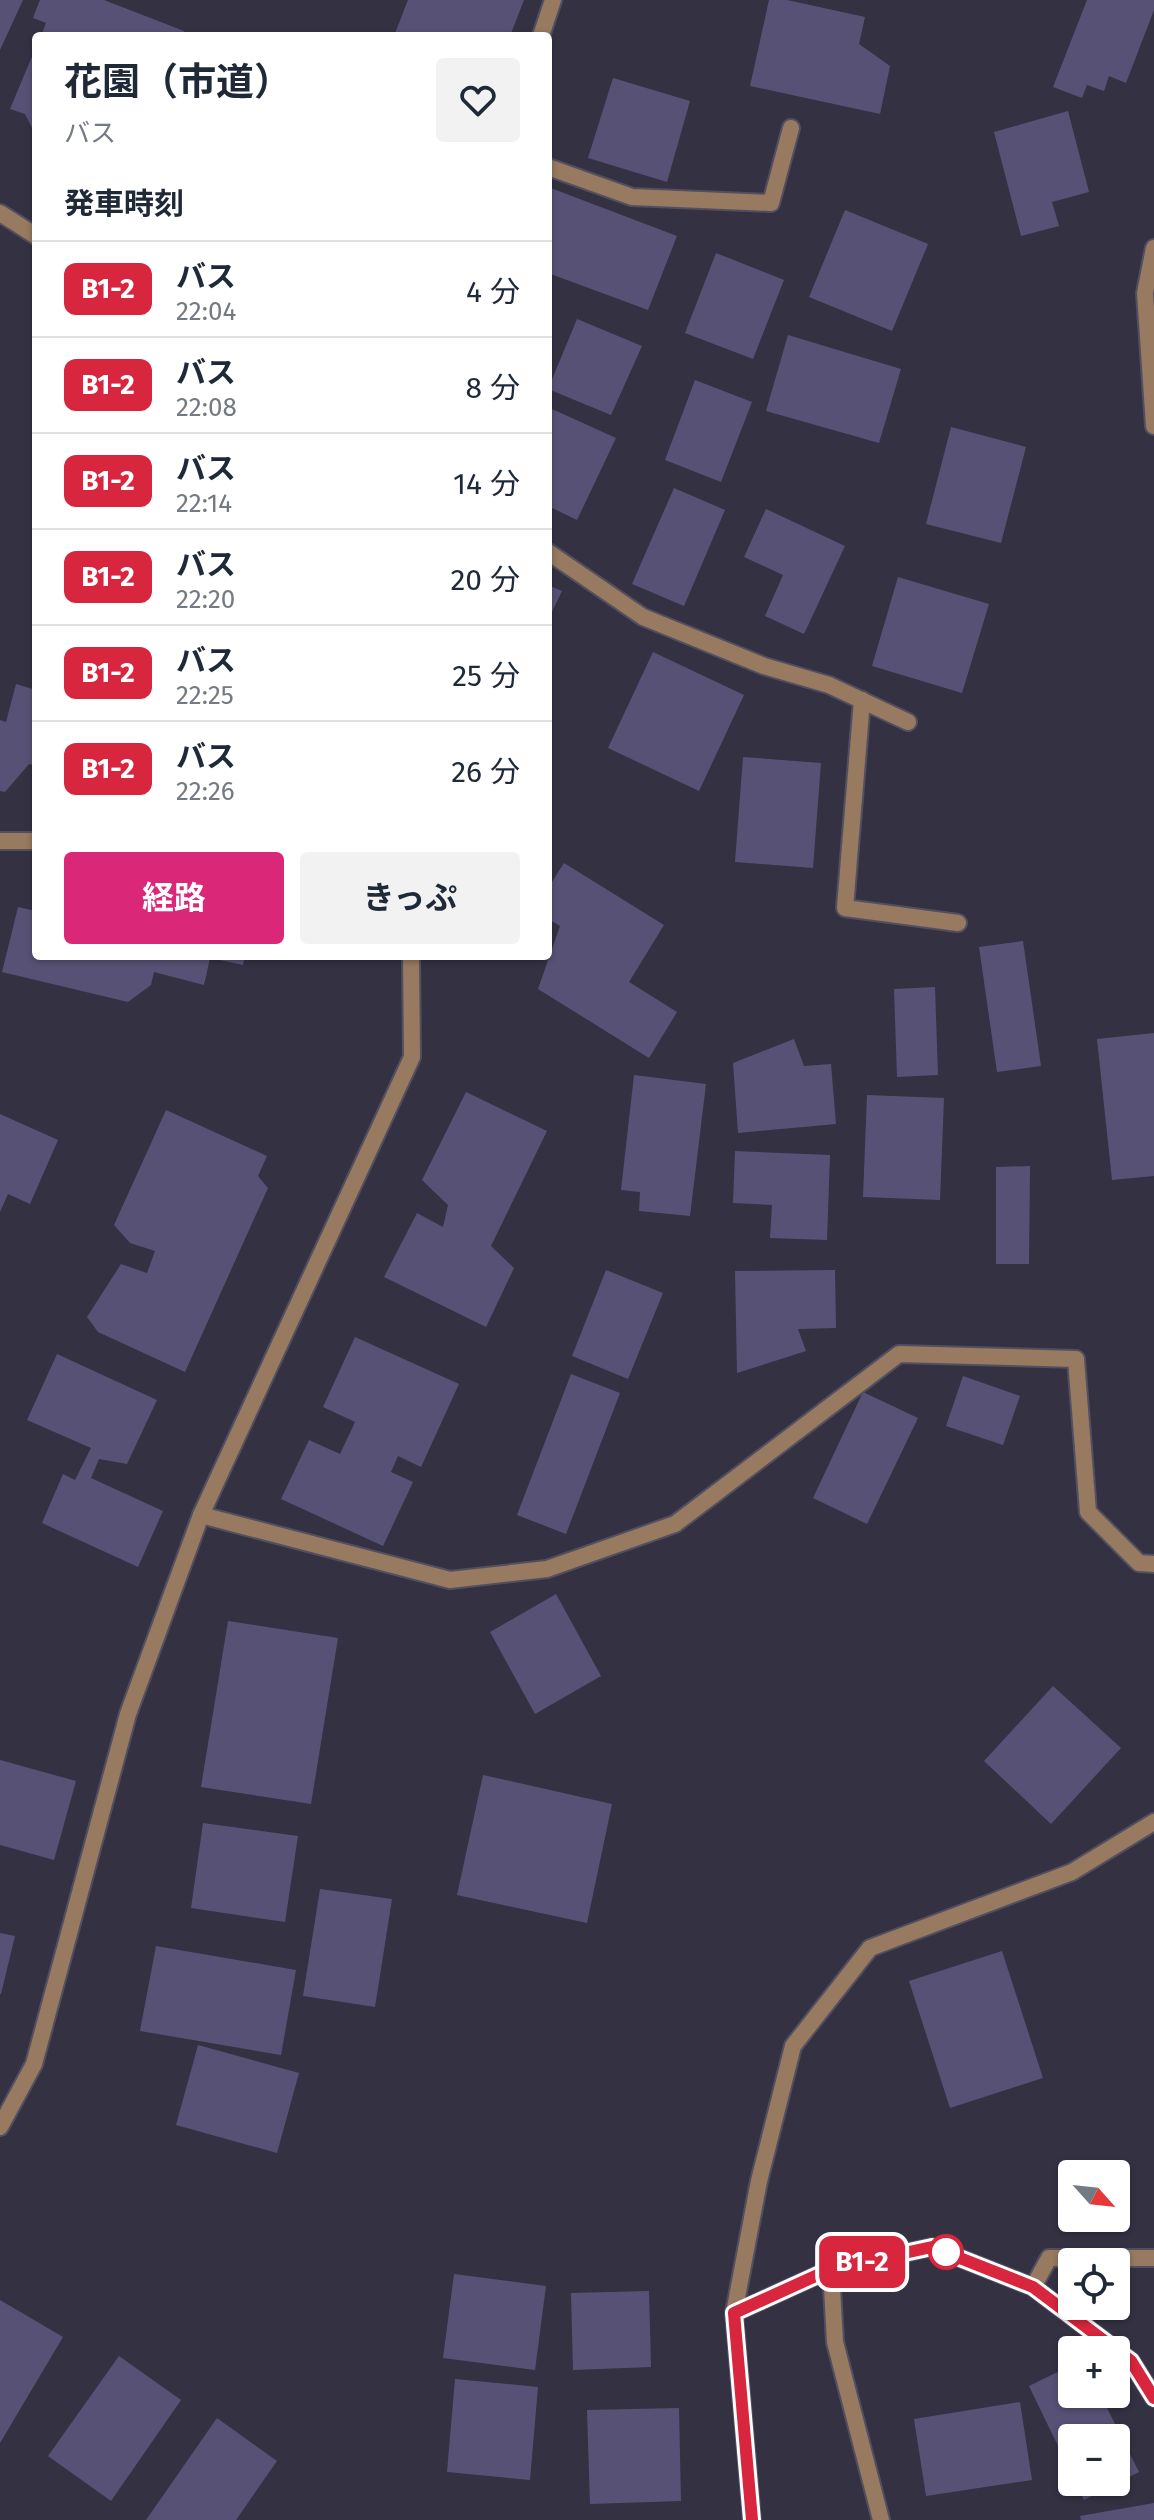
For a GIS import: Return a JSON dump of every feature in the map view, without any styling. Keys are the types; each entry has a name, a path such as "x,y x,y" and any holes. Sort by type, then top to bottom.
{"street":[{"path":"542,32 553,0"},
{"path":"552,168 632,197 771,203 791,128"},
{"path":"0,213 32,233"},
{"path":"1154,248 1145,293 1148,385 1154,426"},
{"path":"552,555 643,617 764,666 829,685 908,722"},
{"path":"862,700 845,908 958,923"},
{"path":"0,841 32,841"},
{"path":"0,2127 34,2064 128,1714 201,1515 412,1057 411,960"},
{"path":"201,1515 450,1580 547,1569 675,1524 899,1354 1076,1359 1088,1512 1139,1563 1154,1564"},
{"path":"752,2520 734,2313 759,2181 793,2046 870,1948 1072,1872 1154,1822"},
{"path":"734,2313 831,2269 932,2247 1033,2287 1131,2361 1154,2398"},
{"path":"1033,2287 1049,2258 1154,2258"},
{"path":"831,2269 835,2342 881,2520"}],"building":[{"path":"0,0 23,0 0,50"},
{"path":"40,0 104,0 184,31 43,32 46,23 33,18"},
{"path":"408,0 524,0 512,32 396,32"},
{"path":"769,0 787,0 865,17 859,44 890,66 880,114 750,86"},
{"path":"1087,0 1154,0 1154,10 1126,83 1109,76 1104,91 1087,85 1082,98 1053,87"},
{"path":"32,57 32,128 25,114 10,109"},
{"path":"613,78 690,101 667,182 588,158"},
{"path":"1068,111 1089,192 1052,202 1059,226 1021,236 994,132"},
{"path":"552,189 677,236 648,310 552,274"},
{"path":"845,210 928,244 892,331 809,297"},
{"path":"716,253 784,280 753,359 685,333"},
{"path":"577,319 642,346 611,415 552,391 552,379"},
{"path":"788,335 901,369 879,443 766,411"},
{"path":"695,380 752,402 721,482 665,460"},
{"path":"552,409 616,438 577,520 552,508"},
{"path":"951,427 1026,447 1001,543 926,524"},
{"path":"674,488 725,510 684,606 632,584"},
{"path":"766,509 845,546 804,634 765,616 783,575 744,557"},
{"path":"898,577 989,604 962,693 872,666"},
{"path":"552,587 562,591 552,612"},
{"path":"653,652 744,695 699,791 608,748"},
{"path":"16,684 32,689 32,765 29,764 5,792 0,791 0,720 6,722"},
{"path":"743,757 821,763 813,868 735,862"},
{"path":"564,863 664,925 629,982 677,1012 649,1058 538,989 548,960 552,960 552,949 560,926 552,921 552,882"},
{"path":"18,907 32,910 32,960 210,960 204,985 154,972 151,985 128,1002 2,972"},
{"path":"1023,941 1041,1066 997,1072 979,947"},
{"path":"219,960 244,960 243,965"},
{"path":"935,987 938,1075 897,1077 894,989"},
{"path":"1154,1033 1154,1176 1112,1180 1097,1039"},
{"path":"794,1039 804,1066 831,1064 836,1124 738,1133 733,1063"},
{"path":"634,1075 706,1084 690,1216 639,1211 640,1192 621,1190"},
{"path":"466,1092 547,1131 491,1246 514,1268 486,1327 384,1277 417,1213 443,1227 448,1205 422,1180"},
{"path":"867,1095 944,1098 940,1200 863,1197"},
{"path":"166,1110 267,1156 258,1176 268,1188 185,1372 98,1332 87,1317 121,1264 147,1273 155,1251 130,1243 114,1225"},
{"path":"0,1114 58,1140 30,1204 8,1194 0,1212"},
{"path":"735,1151 830,1155 827,1240 770,1238 772,1205 733,1203"},
{"path":"1030,1166 1029,1264 996,1264 996,1167"},
{"path":"606,1270 663,1293 628,1379 572,1356"},
{"path":"835,1270 836,1328 798,1329 806,1351 737,1373 735,1271"},
{"path":"355,1337 459,1384 421,1467 398,1456 391,1472 413,1482 383,1546 281,1499 309,1440 340,1454 355,1422 323,1407"},
{"path":"57,1354 157,1400 127,1464 99,1459 91,1478 163,1511 138,1567 42,1523 63,1474 75,1480 91,1448 27,1420"},
{"path":"571,1374 620,1393 566,1534 517,1515"},
{"path":"963,1376 1020,1396 1003,1445 946,1426"},
{"path":"863,1392 918,1418 867,1524 813,1498"},
{"path":"556,1594 601,1676 535,1714 490,1632"},
{"path":"228,1621 338,1638 311,1804 201,1787"},
{"path":"1053,1686 1121,1748 1051,1824 984,1761"},
{"path":"0,1760 76,1781 54,1860 0,1845"},
{"path":"483,1775 612,1804 587,1923 457,1895"},
{"path":"203,1823 298,1836 285,1922 191,1908"},
{"path":"320,1889 392,1899 375,2007 303,1996"},
{"path":"0,1933 15,1936 1,1994 0,1994"},
{"path":"156,1946 296,1970 281,2055 140,2031"},
{"path":"1002,1951 1043,2078 950,2108 909,1981"},
{"path":"198,2045 299,2073 277,2153 176,2125"},
{"path":"454,2274 546,2286 535,2370 443,2358"},
{"path":"649,2291 651,2367 573,2370 571,2293"},
{"path":"0,2300 63,2337 0,2443"},
{"path":"119,2356 181,2400 111,2501 48,2456"},
{"path":"1058,2372 1058,2408 1107,2408 1115,2424 1058,2424 1058,2446 1029,2386"},
{"path":"455,2379 538,2387 530,2480 447,2472"},
{"path":"1020,2402 1032,2480 926,2496 914,2419"},
{"path":"679,2408 681,2501 590,2504 587,2410"},
{"path":"217,2418 277,2461 236,2520 146,2520"},
{"path":"1130,2454 1139,2472 1130,2477"},
{"path":"1154,2503 1154,2520 1081,2520 1080,2516"}],"bus line":[{"name":"B1-2","path":"752,2520 734,2313 831,2269 932,2247 1033,2287 1131,2361 1154,2398"}]}
